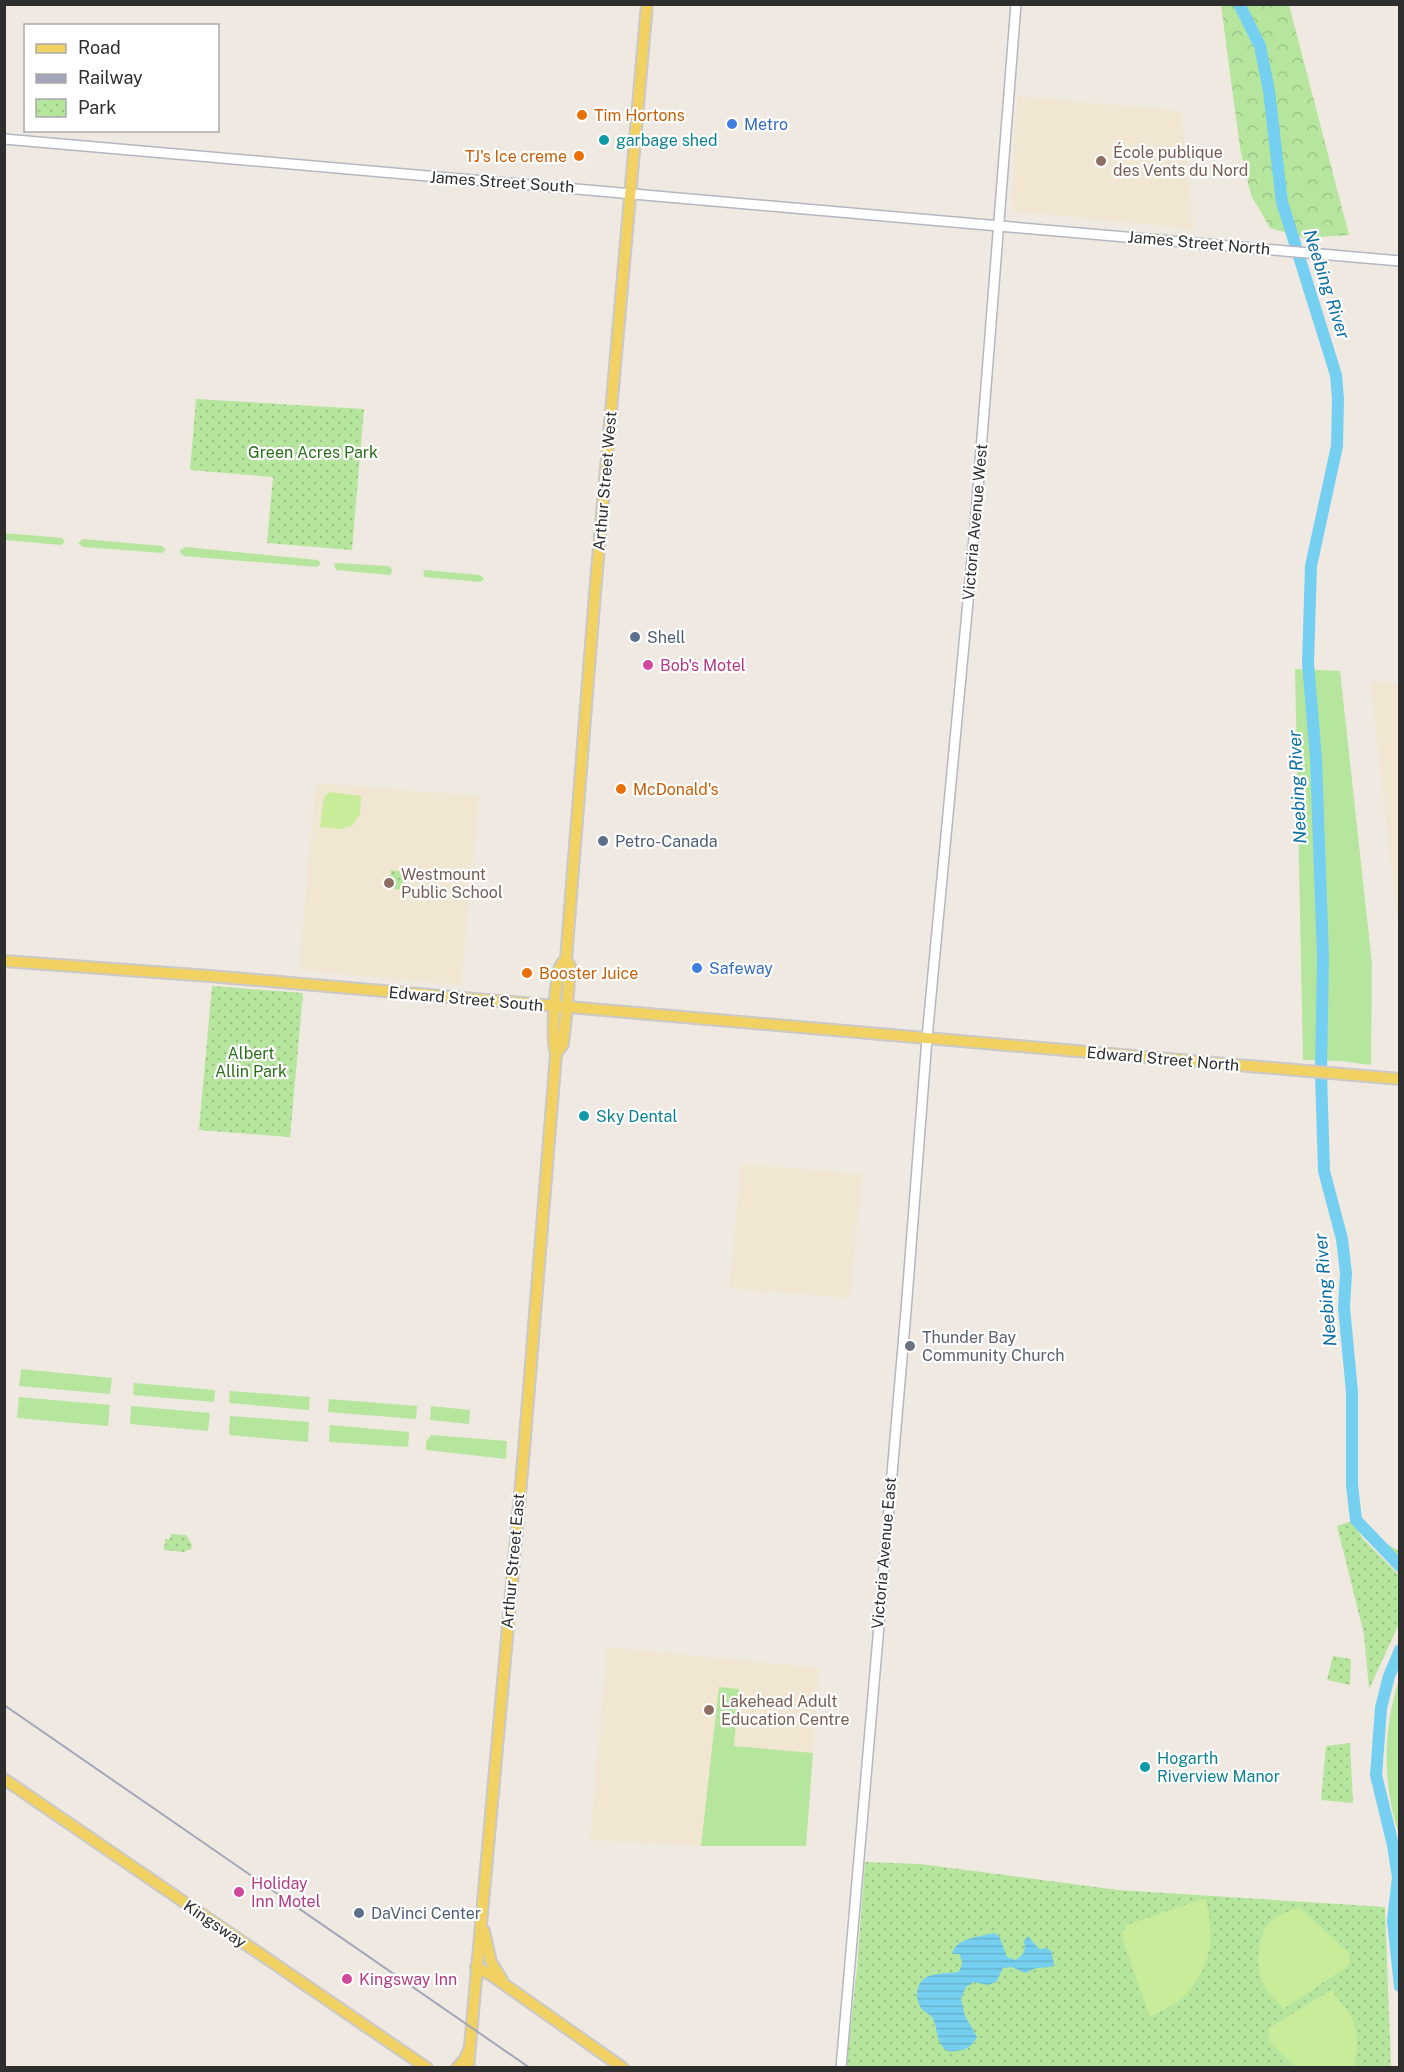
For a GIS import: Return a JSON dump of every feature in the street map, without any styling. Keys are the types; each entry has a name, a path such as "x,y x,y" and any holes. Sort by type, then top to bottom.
{"main road":[{"name":"Arthur Street West","path":"555,1006 559,968 566,958 647,4"},
{"name":"Arthur Street West","path":"566,958 570,966 567,1007"},
{"name":"Edward Street South","path":"4,961 191,974 927,1038"},
{"name":"Arthur Street East","path":"468,2067 524,1450 556,1054 552,1043 555,1006"},
{"name":"Arthur Street East","path":"556,1054 563,1044 567,1007"},
{"name":"Edward Street North","path":"927,1038 1400,1079"},
{"name":"Kingsway","path":"4,1779 427,2067"},
{"path":"482,1911 491,1962 506,1986"},
{"path":"476,1967 623,2067"},
{"path":"395,2047 410,2067"},
{"path":"395,2047 433,2067"},
{"path":"457,2067 465,2059 469,2049"}],"street":[{"name":"Victoria Avenue West","path":"927,1038 966,626 1016,4"},
{"name":"James Street South","path":"4,139 999,226"},
{"name":"James Street North","path":"999,226 1400,261"},
{"name":"Victoria Avenue East","path":"841,2067 906,1311 927,1038"}],"shaded area":[{"name":"École publique des Vents du Nord","path":"1017,96 1181,111 1194,231 1012,211"},
{"path":"1370,681 1399,683 1399,933"},
{"name":"Westmount Public School","path":"316,783 479,796 461,985 299,970"},
{"path":"741,1164 862,1174 850,1298 729,1288"},
{"name":"Lakehead Adult Education Centre","path":"607,1647 819,1668 806,1846 701,1846 590,1840"}],"green space":[{"path":"1221,5 1289,5 1349,235 1305,238 1270,228 1251,195 1240,148"},
{"name":"Green Acres Park","path":"196,399 364,409 352,550 267,543 273,477 190,470"},
{"path":"4,533 62,538 65,542 61,545 5,540"},
{"path":"83,539 162,546 166,550 161,553 83,547 78,543"},
{"path":"186,547 318,560 321,564 317,567 184,556 180,550"},
{"path":"334,564 387,566 391,567 392,572 390,575 336,570"},
{"path":"425,570 480,575 484,578 481,582 425,577 423,573"},
{"path":"1295,669 1340,671 1372,964 1371,1065 1303,1060"},
{"path":"329,792 361,796 360,814 352,826 339,829 320,827 324,797"},
{"path":"391,870 404,872 402,890 389,888"},
{"name":"Albert Allin Park","path":"212,986 303,993 290,1137 199,1130"},
{"path":"21,1369 112,1378 110,1394 19,1386"},
{"path":"134,1383 215,1390 214,1402 133,1395"},
{"path":"230,1391 310,1397 309,1410 229,1403"},
{"path":"19,1397 110,1405 108,1426 17,1418"},
{"path":"329,1399 417,1406 416,1419 328,1412"},
{"path":"131,1406 210,1413 208,1431 130,1424"},
{"path":"431,1406 470,1410 469,1424 430,1420"},
{"path":"230,1416 309,1422 308,1442 229,1435"},
{"path":"330,1425 409,1432 408,1447 329,1442"},
{"path":"431,1435 507,1441 506,1459 426,1450 426,1442"},
{"path":"1352,1521 1363,1539 1399,1575 1399,1624 1369,1689 1364,1634 1337,1526"},
{"path":"171,1534 186,1535 192,1545 191,1550 184,1552 164,1550 165,1539 170,1539"},
{"path":"1377,1543 1387,1544 1399,1551 1399,1566"},
{"path":"1333,1656 1351,1659 1350,1685 1327,1680"},
{"path":"1399,1679 1400,1835 1393,1816 1387,1776 1387,1738"},
{"path":"719,1687 739,1689 734,1746 813,1753 806,1846 701,1846"},
{"path":"1350,1743 1353,1803 1321,1800 1326,1746"},
{"path":"865,1862 920,1864 1118,1890 1385,1907 1391,2067 846,2068"},
{"path":"1205,1898 1210,1939 1209,1951 1200,1975 1182,1998 1150,2017 1121,1935 1127,1925"},
{"path":"1299,1907 1350,1954 1349,1965 1284,2009 1270,1994 1260,1977 1258,1961 1260,1943 1270,1922"},
{"path":"1331,1990 1345,2008 1354,2025 1357,2043 1354,2066 1352,2068 1296,2067 1268,2041 1269,2028"}],"water":[{"path":"994,1933 999,1936 1007,1957 1015,1960 1022,1954 1024,1941 1028,1936 1039,1949 1047,1948 1051,1951 1054,1964 1051,1967 1036,1968 1025,1973 1012,1967 1003,1968 996,1982 988,1985 974,1982 966,1987 961,1999 965,2016 977,2037 965,2049 947,2051 938,2039 932,2017 919,2005 917,1994 919,1986 926,1977 960,1970 962,1966 959,1954 952,1954 958,1944"}],"waterway":[{"name":"Neebing River","path":"1239,4 1260,46 1269,91 1282,202 1336,375 1337,446 1311,566 1308,663 1316,759 1323,957 1321,1073 1324,1171 1342,1239 1346,1273 1344,1307 1352,1392 1352,1485 1356,1520 1400,1566"},
{"name":"Neebing River","path":"1400,1650 1389,1676 1381,1708 1376,1775 1393,1845 1398,1877 1393,1921 1400,1986"}],"railway":[{"path":"4,1705 530,2068"}],"place":[{"name":"Tim Hortons","path":"582,115"},
{"name":"Metro","path":"732,124"},
{"name":"garbage shed","path":"604,140"},
{"name":"TJ's Ice creme","path":"579,156"},
{"name":"École publique des Vents du Nord","path":"1101,161"},
{"name":"Shell","path":"635,637"},
{"name":"Bob's Motel","path":"648,665"},
{"name":"McDonald's","path":"621,789"},
{"name":"Petro-Canada","path":"603,841"},
{"name":"Westmount Public School","path":"389,883"},
{"name":"Safeway","path":"697,968"},
{"name":"Booster Juice","path":"527,973"},
{"name":"Sky Dental","path":"584,1116"},
{"name":"Thunder Bay Community Church","path":"910,1346"},
{"name":"Lakehead Adult Education Centre","path":"709,1710"},
{"name":"Hogarth Riverview Manor","path":"1145,1767"},
{"name":"Holiday Inn Motel","path":"239,1892"},
{"name":"DaVinci Center","path":"359,1913"},
{"name":"Kingsway Inn","path":"347,1979"}]}
